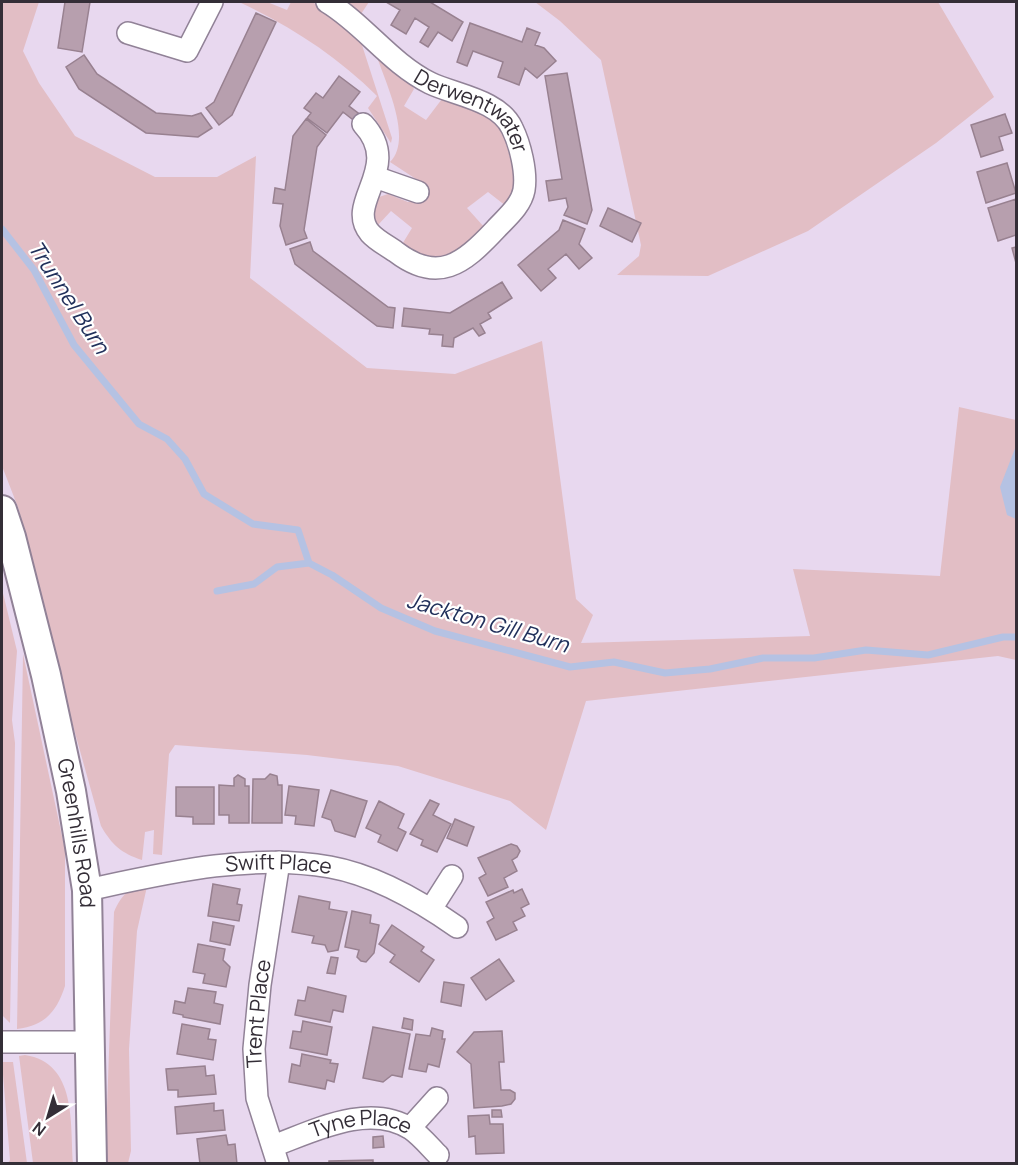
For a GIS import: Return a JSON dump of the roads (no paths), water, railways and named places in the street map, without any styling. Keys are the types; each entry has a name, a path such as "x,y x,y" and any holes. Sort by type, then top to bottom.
{"street":[{"path":"128,33 187,51 212,2"},
{"name":"Derwentwater","path":"327,2 378,45 428,81 486,105 503,115 512,128 523,169 524,188 514,210 476,250 447,268 422,268 412,265 370,233 363,219 380,157 378,145 363,124"},
{"path":"375,177 418,192"},
{"name":"Greenhills Road","path":"2,510 46,675 71,791 87,890 92,1164"},
{"name":"Swift Place","path":"87,890 191,868 279,862 332,867 388,886 431,909 457,927"},
{"name":"Trent Place","path":"276,1155 257,1098 254,1049 260,985 279,862"},
{"path":"431,909 452,876"},
{"path":"2,1042 91,1042"},
{"path":"410,1128 437,1098"},
{"name":"Tyne Place","path":"276,1155 337,1122 386,1119 410,1128 438,1155"}],"water":[{"path":"1016,446 1016,519 1007,515 1000,487"}],"waterway":[{"name":"Trunnel Burn","path":"2,229 34,270 74,345 139,424 167,439 185,459 204,494 253,524 298,530 309,563"},
{"name":"Jackton Gill Burn","path":"217,591 254,584 277,567 309,563 332,575 381,608 435,631 570,667 614,662 665,673 710,669 763,658 814,658 866,650 928,655 1003,637 1016,637"}]}
